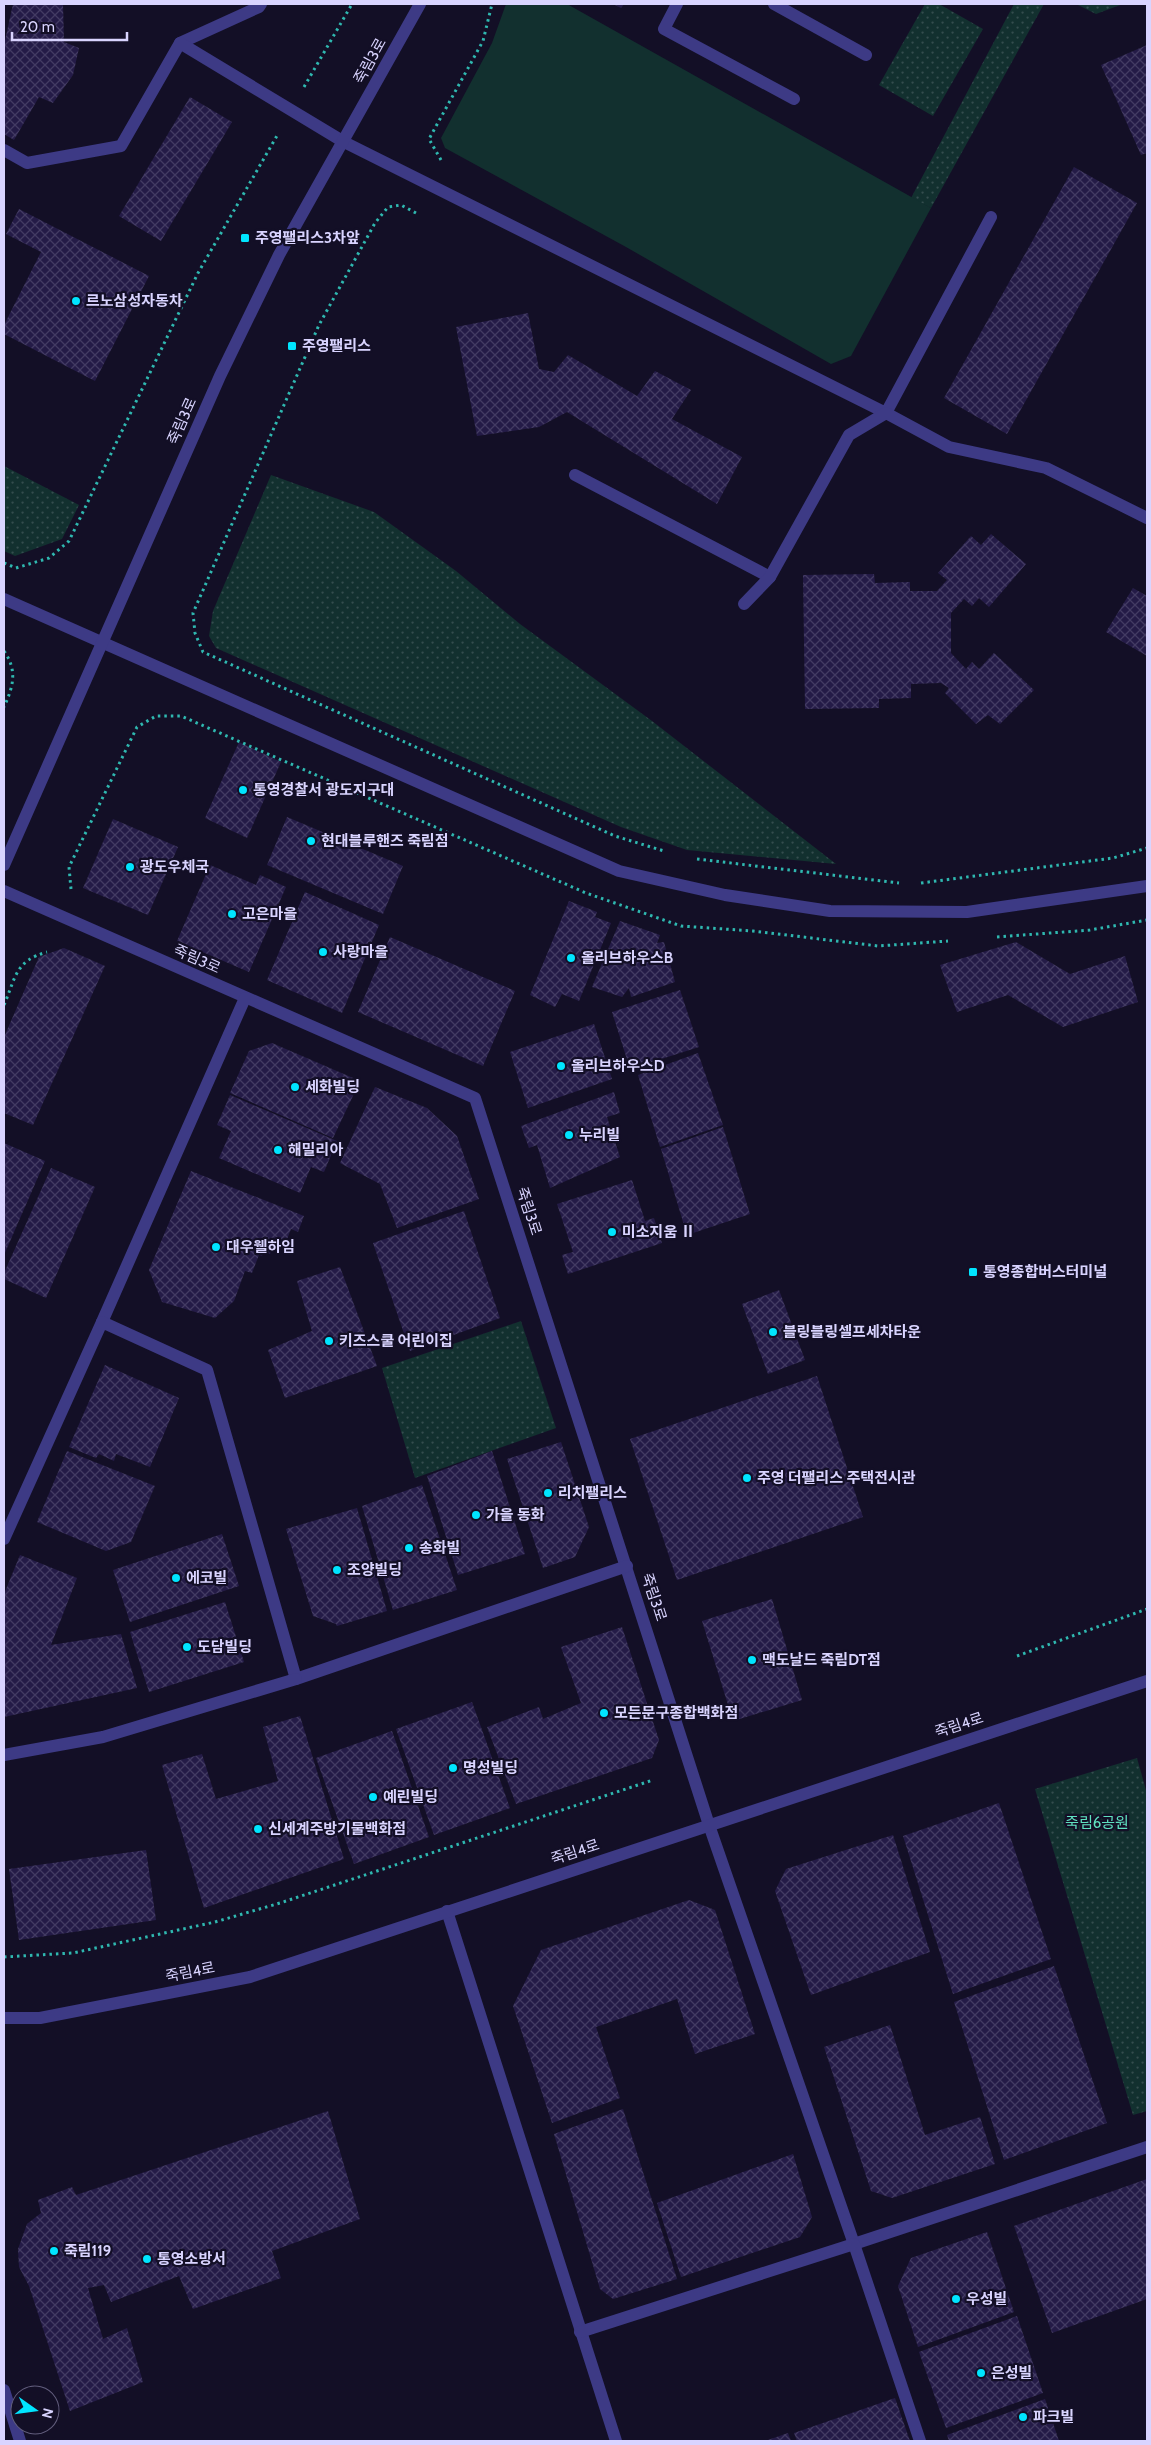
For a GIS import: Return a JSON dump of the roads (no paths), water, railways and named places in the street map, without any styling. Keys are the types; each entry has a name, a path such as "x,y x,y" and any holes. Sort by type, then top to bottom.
{"street":[{"path":"4,150 27,163 121,146 180,43 261,4"},
{"name":"죽림3로","path":"4,865 220,376 280,255 420,4"},
{"path":"677,4 664,29 794,99"},
{"path":"774,4 866,55"},
{"path":"180,43 344,142 886,413 949,447 1046,468 1147,518"},
{"path":"744,604 770,577 849,435 886,413 991,217"},
{"path":"575,475 770,577"},
{"path":"4,599 619,871 725,895 830,911 967,912 1147,886"},
{"name":"죽림3로","path":"4,891 475,1098 709,1825 920,2441"},
{"path":"4,1539 245,998"},
{"path":"102,1322 208,1370 296,1679"},
{"path":"4,1755 103,1737 296,1679 627,1566"},
{"name":"죽림4로","path":"4,2018 40,2018 250,1977 1147,1680"},
{"path":"447,1911 616,2441"},
{"path":"580,2332 1147,2147"},
{"path":"4,2390 20,2441"}],"place":[{"name":"주영팰리스3차앞","path":"245,238"},
{"name":"르노삼성자동차","path":"76,301"},
{"name":"주영팰리스","path":"292,346"},
{"name":"통영경찰서 광도지구대","path":"243,790"},
{"name":"현대블루핸즈 죽림점","path":"311,841"},
{"name":"광도우체국","path":"130,867"},
{"name":"고은마을","path":"232,914"},
{"name":"사랑마을","path":"323,952"},
{"name":"올리브하우스B","path":"571,958"},
{"name":"올리브하우스D","path":"561,1066"},
{"name":"세화빌딩","path":"295,1087"},
{"name":"누리빌","path":"569,1135"},
{"name":"해밀리아","path":"278,1150"},
{"name":"미소지움 Ⅱ","path":"612,1232"},
{"name":"대우웰하임","path":"216,1247"},
{"name":"통영종합버스터미널","path":"973,1272"},
{"name":"블링블링셀프세차타운","path":"773,1332"},
{"name":"키즈스쿨 어린이집","path":"329,1341"},
{"name":"주영 더팰리스 주택전시관","path":"747,1478"},
{"name":"리치팰리스","path":"548,1493"},
{"name":"가을 동화","path":"476,1515"},
{"name":"송화빌","path":"409,1548"},
{"name":"조양빌딩","path":"337,1570"},
{"name":"에코빌","path":"176,1578"},
{"name":"도담빌딩","path":"187,1647"},
{"name":"맥도날드 죽림DT점","path":"752,1660"},
{"name":"모든문구종합백화점","path":"604,1713"},
{"name":"명성빌딩","path":"453,1768"},
{"name":"예린빌딩","path":"373,1797"},
{"name":"신세계주방기물백화점","path":"258,1829"},
{"name":"죽림119","path":"54,2251"},
{"name":"통영소방서","path":"147,2259"},
{"name":"우성빌","path":"956,2299"},
{"name":"은성빌","path":"981,2373"},
{"name":"파크빌","path":"1023,2417"}],"park label":[{"name":"죽림6공원","path":"1097,1823"}]}
